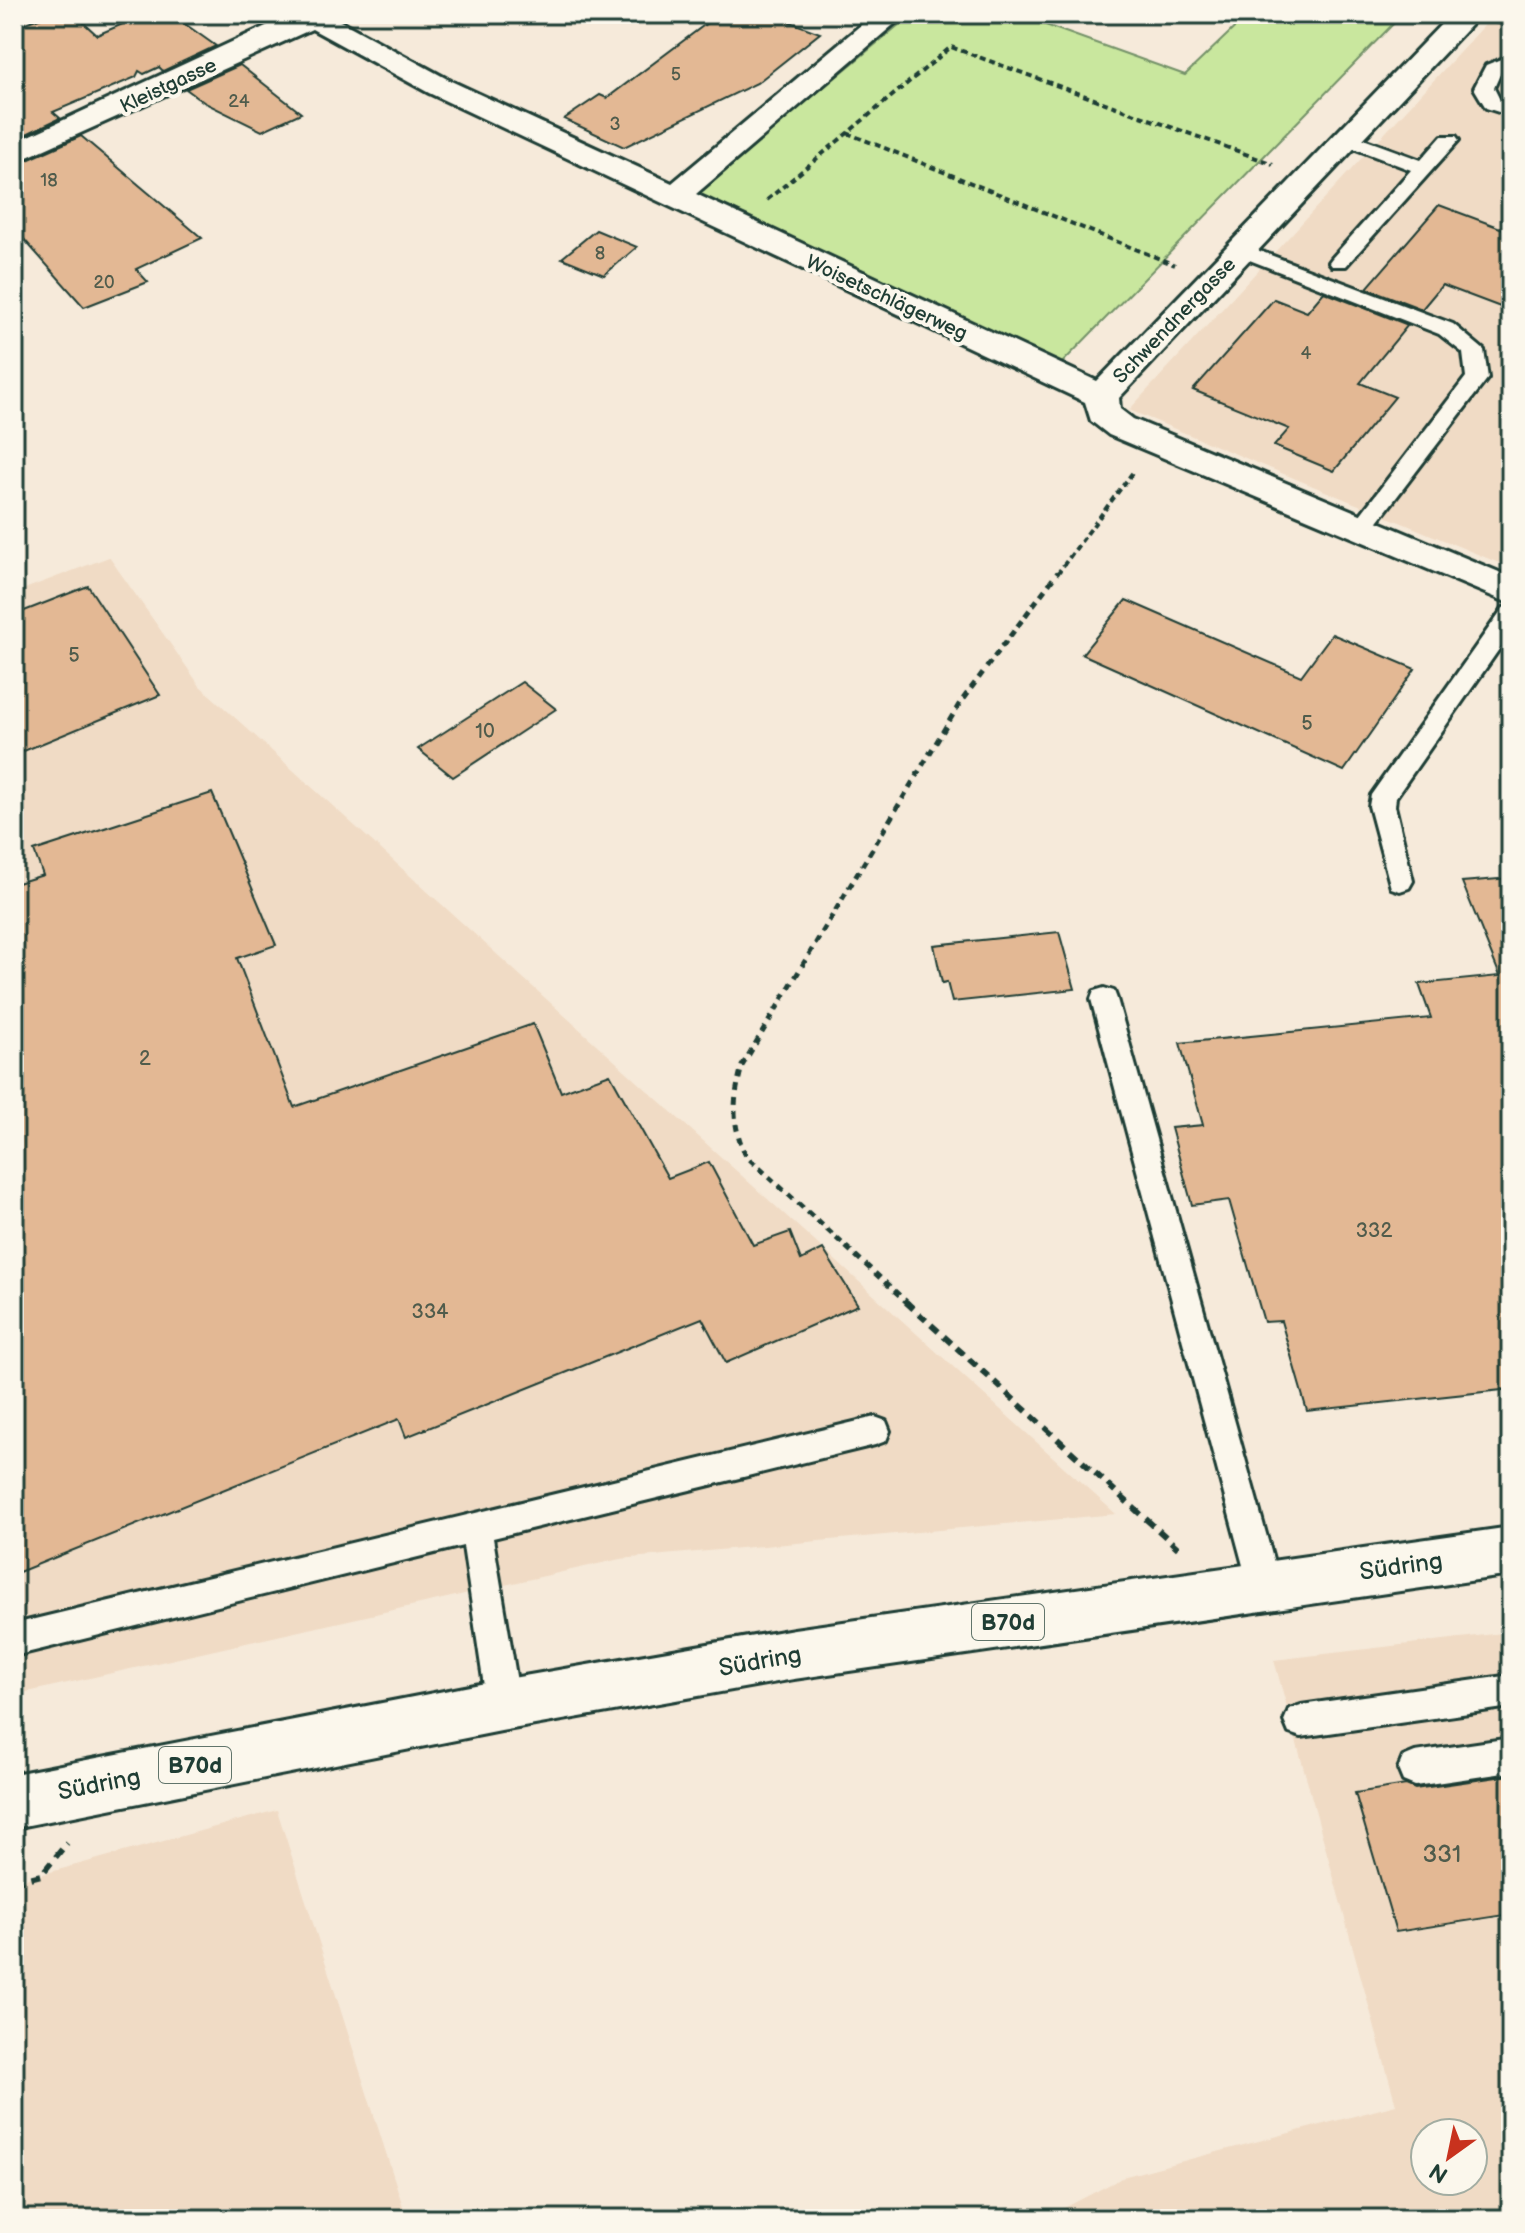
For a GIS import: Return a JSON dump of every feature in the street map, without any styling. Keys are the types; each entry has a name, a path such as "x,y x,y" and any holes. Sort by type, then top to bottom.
{"street":[{"path":"673,198 892,14"},
{"name":"Schwendnergasse","path":"1467,14 1102,396 1103,413 1121,427 1155,442 1511,591"},
{"path":"1503,14 1511,17"},
{"name":"Woisetschlägerweg","path":"314,15 440,87 1102,396"},
{"name":"Kleistgasse","path":"14,154 314,15"},
{"name":"Südring","path":"14,1801 504,1706 793,1654 1511,1551"}],"lane":[{"path":"1511,61 1493,69 1484,88 1493,104 1511,110"},
{"path":"1347,139 1425,168"},
{"path":"1339,262 1449,140"},
{"path":"1241,250 1446,329 1473,350 1477,378 1361,528"},
{"path":"1400,881 1382,806 1384,795 1511,614"},
{"path":"1104,999 1244,1587"},
{"path":"14,1640 875,1431"},
{"path":"476,1528 504,1706"},
{"path":"1301,1721 1511,1691"},
{"path":"1415,1769 1511,1755"}],"path":[{"path":"735,227 951,47 1310,178"},
{"path":"847,133 1213,280"},
{"path":"1155,442 960,703 742,1066 731,1108 733,1131 746,1156 1244,1587"}],"shaded area":[{"path":"1495,14 1511,14 1511,568 1129,410"},
{"path":"109,557 200,686 1116,1514 620,1559 14,1695 14,593"},
{"path":"1511,1632 1511,2219 1043,2219 1126,2176 1396,2105 1274,1660"},
{"path":"277,1810 407,2219 14,2219 14,1882"}],"green space":[{"path":"912,14 1015,14 1185,75 1249,14 1377,14 1397,20 1059,366 694,195"}],"building":[{"path":"50,14 74,14 97,35 146,14 171,14 216,46 163,71 159,67 144,74 139,71 136,77 53,112 60,118 14,140 14,27"},
{"path":"719,14 769,14 820,33 757,83 624,147 564,119 600,95 607,98"},
{"path":"240,65 301,113 262,131 205,103 186,89"},
{"path":"81,136 202,238 136,269 148,282 84,307 14,228 14,166"},
{"path":"1439,205 1511,232 1511,311 1442,285 1422,309 1367,288"},
{"path":"596,230 637,247 604,275 562,258"},
{"path":"1324,292 1408,325 1360,383 1395,397 1334,471 1274,446 1289,429 1193,390 1274,299 1307,312"},
{"path":"88,586 160,695 14,755 14,615"},
{"path":"1126,600 1301,676 1332,634 1415,669 1344,771 1082,654"},
{"path":"522,682 556,709 453,777 418,749"},
{"path":"212,793 276,945 237,958 294,1107 533,1024 561,1092 610,1074 668,1178 709,1162 753,1245 790,1232 801,1260 823,1249 858,1305 726,1363 702,1318 406,1437 399,1419 14,1574 14,884 43,875 34,851"},
{"path":"1511,878 1511,1389 1307,1411 1281,1321 1264,1322 1229,1200 1192,1205 1171,1128 1203,1125 1180,1043 1431,1018 1419,984 1500,976 1462,882"},
{"path":"1059,932 1075,989 952,1002 947,982 942,983 934,945"},
{"path":"1511,1775 1511,1914 1396,1932 1355,1793 1406,1785 1415,1789"}]}
